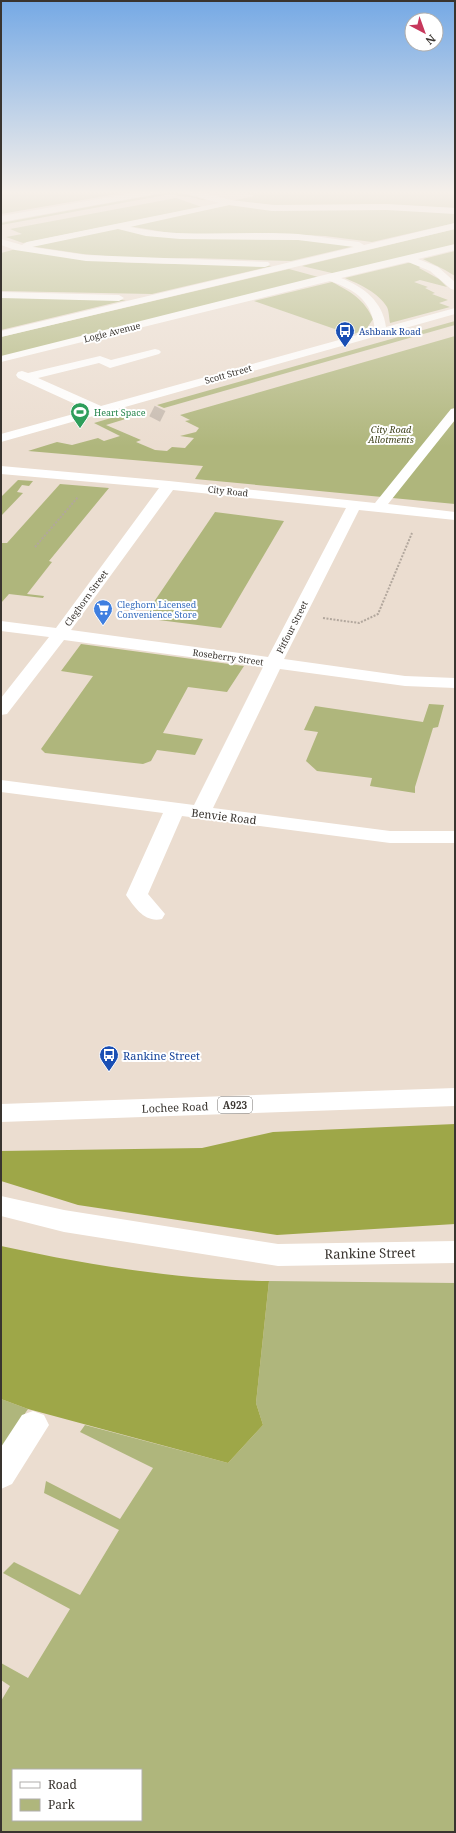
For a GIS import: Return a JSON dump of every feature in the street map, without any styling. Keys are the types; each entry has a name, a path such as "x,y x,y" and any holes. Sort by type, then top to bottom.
{"street":[{"path":"1,334 243,277"},
{"path":"327,277 354,288 370,300 378,316 381,332"},
{"name":"Logie Avenue","path":"2,365 338,277"},
{"path":"443,277 455,287"},
{"path":"1,295 146,299"},
{"name":"Scott Street","path":"1,438 455,311"},
{"path":"28,377 100,359 110,364 155,352"},
{"path":"2,365 99,410"},
{"path":"130,402 146,409"},
{"path":"378,508 455,412"},
{"name":"City Road","path":"1,470 169,485 455,516"},
{"name":"Cleghorn Street","path":"1,710 60,634 169,485"},
{"name":"Pitfour Street","path":"200,813 298,614 354,506"},
{"name":"Roseberry Street","path":"1,626 405,681 455,684"},
{"name":"Benvie Road","path":"1,786 390,838 452,839"},
{"path":"154,914 137,895 174,810"},
{"name":"Lochee Road","path":"6,1112 455,1097"},
{"name":"Rankine Street","path":"1,1206 64,1221 278,1255 455,1252"},
{"path":"1,1474 33,1425"}],"path":[{"path":"35,547 95,478"},
{"path":"298,614 359,623 378,614 412,533 420,528 436,525 440,515"}],"green space":[{"path":"1,277 227,277 152,294 1,291"},
{"path":"257,277 317,277 322,278 1,357 1,337"},
{"path":"351,277 435,277 447,287 420,280 414,282 428,287 425,288 435,293 432,294 448,300 439,303 450,307 390,323 387,307 379,297 362,286 345,278"},
{"path":"332,282 351,293 365,306 373,319 367,328 352,335 254,301"},
{"path":"1,297 126,300 1,330"},
{"path":"455,321 455,325 164,408 157,405"},
{"name":"City Road Allotments","path":"455,336 455,504 195,479 203,466 28,451 57,442 72,445 98,438 104,441 120,436 94,423 138,410 145,413 106,425 141,440 136,442 155,450 167,451 172,447 185,448 194,438 180,436 196,432 199,428 185,421 190,420 180,415"},
{"path":"18,480 33,481 29,486 22,485 17,492 23,493 1,516 1,497"},
{"path":"60,484 109,488 49,561 52,562 27,594 44,596 43,598 9,594 1,603 1,543 7,543"},
{"path":"215,512 284,521 221,628 143,618"},
{"path":"81,644 244,666 227,692 188,687 163,733 203,739 195,755 157,750 151,761 143,764 45,753 41,749 93,676 61,671"},
{"path":"429,704 444,705 438,727 433,728 415,787 415,793 370,786 372,778 317,771 306,761 318,732 304,730 315,706 423,722"},
{"path":"455,1124 455,1224 277,1235 78,1205 1,1181 1,1151 202,1148 273,1132"},
{"path":"1,1246 134,1270 202,1278 269,1281 256,1403 263,1425 228,1463 28,1409 1,1399"},
{"path":"269,1281 455,1283 455,1832 1,1832 1,1701 10,1686 1,1680 1,1663 28,1678 70,1609 3,1573 14,1562 80,1595 119,1530 44,1493 46,1481 120,1519 153,1468 80,1432 85,1425 228,1463 263,1425 256,1403"},
{"path":"1,1399 28,1409 1,1449"}],"tunnel":[{"path":"152,411 168,419"}],"place":[{"name":"Ashbank Road","path":"345,348"},
{"name":"Heart Space","path":"80,429"},
{"name":"Cleghorn Licensed Convenience Store","path":"103,626"},
{"name":"Rankine Street","path":"109,1072"}]}
